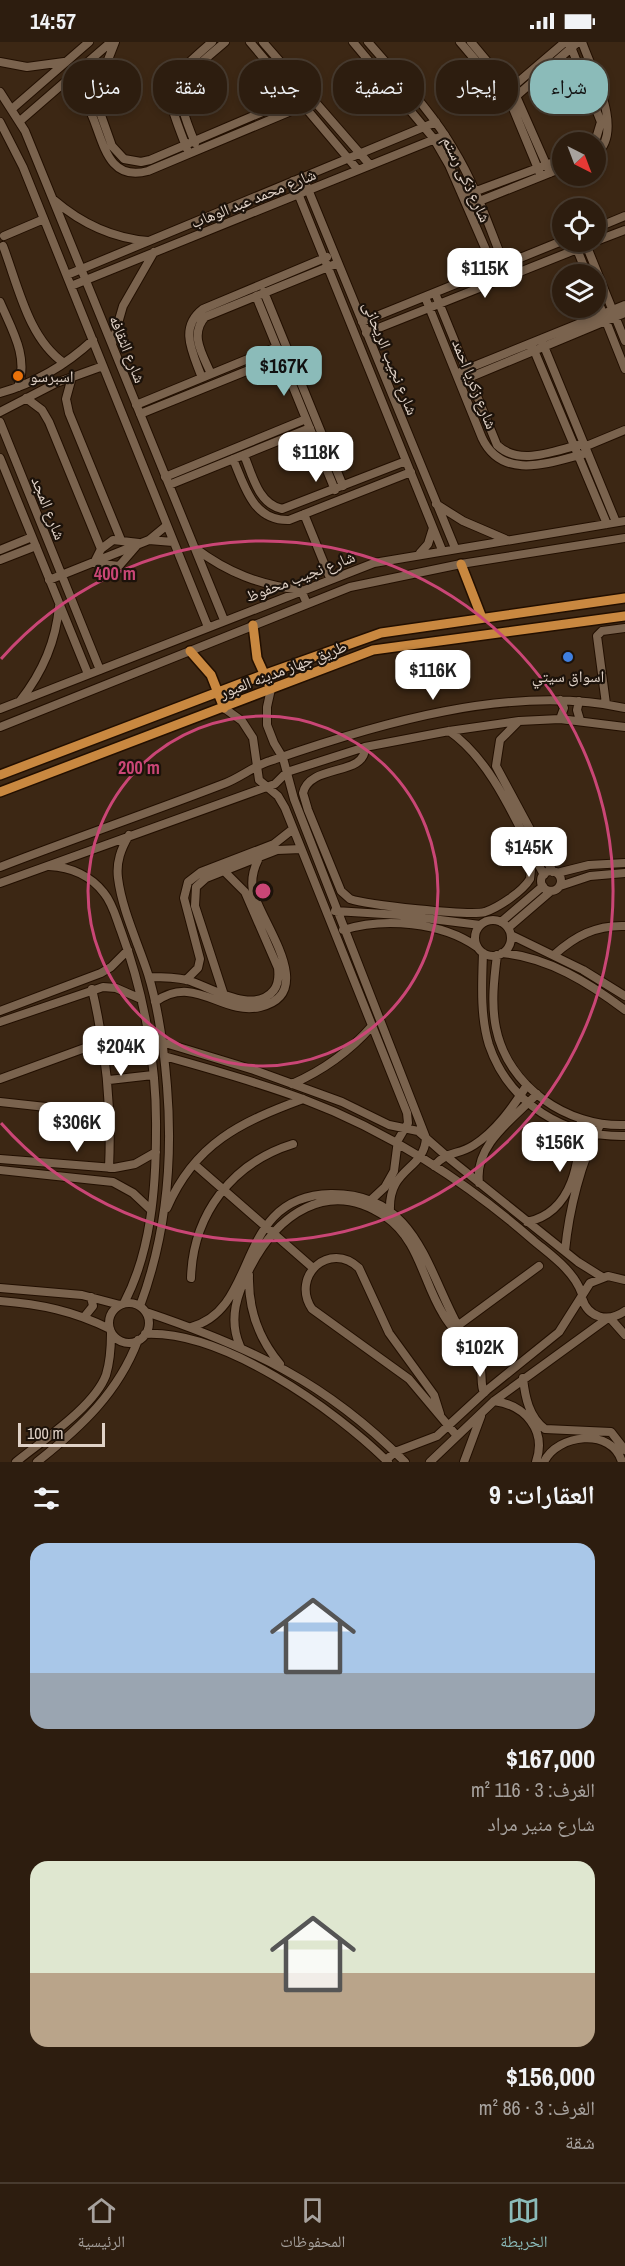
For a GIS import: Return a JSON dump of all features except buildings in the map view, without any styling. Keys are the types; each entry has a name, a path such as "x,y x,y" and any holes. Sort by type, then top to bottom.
{"main road":[{"path":"461,564 482,618"},
{"name":"طريق جهاز مدينه العبور","path":"0,775 263,675 388,631 625,598"},
{"path":"505,615 508,632"},
{"name":"طريق جهاز مدينه العبور","path":"0,792 391,646 625,616"},
{"path":"253,625 255,647 263,675 272,689"},
{"path":"190,651 205,666 219,692 224,708"}],"street":[{"path":"68,60 88,42"},
{"path":"91,60 113,42"},
{"path":"107,60 113,42"},
{"path":"189,154 171,108 170,91 176,75 212,42"},
{"path":"198,150 181,109 181,87 189,74 225,42"},
{"path":"250,42 265,60"},
{"path":"263,42 279,60"},
{"name":"شارع ذكى رستم","path":"352,42 434,139 463,196 498,280"},
{"name":"شارع ذكى رستم","path":"368,42 445,135 475,192 509,276"},
{"path":"461,42 478,60"},
{"path":"471,42 485,60"},
{"path":"518,83 568,44 580,42 610,127 606,141"},
{"path":"518,94 568,44"},
{"path":"568,44 602,122 598,132"},
{"path":"0,62 27,67 63,62"},
{"path":"13,108 63,65"},
{"path":"20,121 63,84"},
{"name":"شارع الثقافه","path":"0,92 20,121 224,620"},
{"path":"321,108 370,165"},
{"path":"518,109 548,169"},
{"path":"518,113 539,172"},
{"path":"91,114 106,153 120,168 141,173 285,114"},
{"path":"101,114 112,146 124,159 141,162 256,114"},
{"path":"311,114 358,170"},
{"name":"شارع الثقافه","path":"0,122 17,152 208,627"},
{"name":"شارع محمد عبد الوهاب","path":"67,275 436,122"},
{"name":"شارع محمد عبد الوهاب","path":"71,286 445,135"},
{"path":"548,169 552,166"},
{"path":"463,196 552,169"},
{"path":"466,206 539,172"},
{"name":"شارع نجيب الريحانى","path":"303,177 455,548"},
{"name":"شارع نجيب الريحانى","path":"293,181 442,550"},
{"path":"52,199 98,229 132,239 150,241"},
{"path":"606,224 625,216"},
{"path":"44,219 2,232 1,248 39,337 50,352 64,363"},
{"path":"606,237 625,230"},
{"path":"362,322 552,245"},
{"path":"112,346 128,297 154,252"},
{"path":"366,333 509,276 560,252"},
{"path":"589,252 625,341"},
{"path":"206,376 188,338 188,329 196,314 334,254"},
{"path":"206,376 196,338 200,323 211,313 338,263"},
{"name":"شارع زكريا احمد","path":"435,293 492,437 503,451 520,457 574,446 585,448"},
{"path":"260,294 277,347 306,419 339,488"},
{"path":"260,294 339,488"},
{"name":"شارع زكريا احمد","path":"425,297 485,445 504,462 528,466 578,456 585,448"},
{"path":"0,302 21,354 22,371 18,387"},
{"path":"606,316 625,305"},
{"path":"614,313 625,313"},
{"path":"458,378 602,318"},
{"path":"604,318 625,369"},
{"path":"0,393 18,387 64,363 93,340"},
{"path":"543,343 616,522"},
{"path":"136,405 277,347"},
{"path":"533,347 607,524"},
{"path":"140,414 281,357"},
{"path":"0,412 72,377 103,366"},
{"path":"72,377 66,399 69,413 121,540"},
{"path":"26,398 42,410 49,422 101,549"},
{"path":"388,415 398,411"},
{"path":"167,481 306,419"},
{"name":"شارع المجد","path":"0,422 100,670"},
{"path":"167,481 233,459 310,428"},
{"path":"585,448 625,430"},
{"path":"244,454 262,496 270,505 287,509 406,461"},
{"path":"233,459 252,502 264,515 280,520 308,513 411,472"},
{"name":"شارع المجد","path":"1,464 4,477 22,511 88,674"},
{"path":"308,501 308,513 330,578"},
{"path":"436,504 477,528 506,540"},
{"path":"22,511 34,506"},
{"name":"شارع نجيب محفوظ","path":"3,708 330,578 374,563 420,553 625,521"},
{"path":"149,540 166,526"},
{"path":"420,553 431,539 434,526"},
{"path":"0,550 32,537"},
{"name":"شارع نجيب محفوظ","path":"0,727 350,587 384,578 461,564 625,538"},
{"path":"94,563 101,549 113,540 139,543"},
{"path":"50,579 139,543 149,540 173,542"},
{"path":"94,563 119,566 139,543"},
{"path":"0,560 36,546"},
{"path":"194,547 234,574 256,582 301,590 307,604"},
{"path":"20,701 38,677 51,649 60,604"},
{"path":"606,704 597,636 602,631 625,628"},
{"path":"272,689 267,707 267,725 283,758 294,799 426,1138 420,1157 395,1181 390,1194 390,1211"},
{"path":"0,868 214,788 256,768 376,725 426,714 560,700 625,708"},
{"path":"560,700 564,712 560,719"},
{"path":"579,701 577,710 580,720"},
{"path":"3,708 11,722"},
{"path":"224,708 249,729 256,748 256,768 259,780 282,802 407,1113 407,1128 398,1145 398,1161 392,1177 371,1200"},
{"path":"2,880 280,781 287,772 365,747 519,721 580,720 625,727"},
{"path":"519,721 500,740 496,766 555,873 561,879 560,886"},
{"path":"449,731 466,743 485,767 544,875 543,886 501,922"},
{"path":"315,747 319,761"},
{"path":"365,747 364,756 358,762 313,778 303,793 341,891 350,899 459,913 485,912 497,906 530,879 531,870 522,849 525,840"},
{"path":"214,788 220,794 219,803"},
{"path":"186,980 198,968 200,959 184,898 188,882 201,872 274,844 293,829"},
{"path":"37,1462 98,1409 121,1377 138,1340 145,1334 149,1323 143,1309 163,1217 169,1130 159,1021 149,977 123,896 118,863 129,835"},
{"path":"223,992 193,899 201,882 224,871 258,860 277,850 301,849"},
{"path":"155,1002 171,993 189,991 242,1007 255,1008 270,1003 282,993 288,980 285,966 253,890 254,869 258,860"},
{"path":"544,875 589,865 625,863"},
{"path":"18,1462 76,1412 99,1386 108,1363 110,1317 122,1304 139,1271 150,1209 156,1152 153,1075 146,1023 128,950 110,900 95,884 77,872 45,866"},
{"path":"149,977 186,980 246,1001 260,1000 273,992 279,974 245,892 224,871"},
{"path":"625,873 590,876 551,891 510,932 509,945 500,954 493,994 496,1029 508,1060 527,1085 558,1109 581,1119 600,1125 625,1125"},
{"path":"543,886 551,891"},
{"path":"110,900 123,896"},
{"path":"328,912 400,915 480,926"},
{"path":"615,1003 624,995 510,932 501,922 488,921 480,926 475,938 480,950 484,1013 489,1044 502,1072 528,1102 552,1120 595,1136 625,1136"},
{"path":"336,932 380,923 418,926 449,932 480,950 537,959 577,979 625,1010"},
{"path":"554,956 570,941 591,930 625,926"},
{"path":"0,1011 101,973 128,950"},
{"path":"0,1022 92,989 116,988 141,999"},
{"path":"92,989 104,1041 109,1080 109,1168"},
{"path":"146,1023 159,1021"},
{"path":"292,1084 310,1076 344,1054 372,1026"},
{"path":"0,1079 104,1041"},
{"path":"162,1042 342,1102 389,1125 418,1131 479,1183 565,1251 602,1277"},
{"path":"164,1056 303,1099 385,1136 420,1157 517,1226 570,1272 584,1305 594,1315 609,1318 625,1335"},
{"path":"109,1080 153,1075"},
{"path":"434,1167 444,1155 465,1150 483,1138 527,1085"},
{"path":"479,1183 478,1166 484,1151 537,1094"},
{"path":"163,1217 172,1196 194,1164 226,1134 250,1119 303,1099"},
{"path":"0,1102 110,1114"},
{"path":"527,1221 548,1215 564,1200 569,1190 581,1119"},
{"path":"385,1136 389,1125"},
{"path":"565,1251 568,1225 600,1125"},
{"path":"192,1278 193,1257 201,1226 224,1189 255,1161 293,1144"},
{"path":"0,1160 109,1168 135,1164 156,1152"},
{"path":"194,1164 313,1268"},
{"path":"0,1170 113,1182 133,1192 150,1209"},
{"path":"191,1327 210,1320 225,1307 268,1229 282,1210 303,1198 342,1194 371,1200 390,1211 416,1238 456,1328"},
{"path":"240,1346 234,1329 234,1309 268,1229 293,1214 323,1203 347,1202 377,1211 391,1221 409,1240 436,1302 477,1361 482,1372 484,1393"},
{"path":"440,1414 434,1395 389,1333 359,1268 351,1262 336,1257 321,1261 313,1268 305,1285 306,1298 312,1309 400,1372 440,1414 457,1436"},
{"path":"456,1328 540,1266"},
{"path":"249,1270 250,1300 258,1329 272,1354 285,1370"},
{"path":"145,1334 170,1334 206,1344 265,1372 331,1413 387,1461 395,1452 428,1441 559,1332 590,1283 602,1277 625,1280"},
{"path":"0,1288 91,1297 143,1309 240,1346 285,1370 350,1412 405,1462"},
{"path":"85,1317 93,1306 91,1297"},
{"path":"0,1301 41,1305 85,1317 124,1342 138,1340"},
{"path":"430,1462 494,1401 523,1378 569,1343 609,1318 625,1311"},
{"path":"170,1334 165,1328 171,1320"},
{"path":"559,1332 569,1343"},
{"path":"523,1378 531,1412 537,1423 545,1429 611,1432 625,1450"},
{"path":"494,1401 506,1403 526,1415 535,1428 540,1445 536,1462"},
{"path":"464,1462 483,1411"},
{"path":"544,1462 549,1452 567,1441 601,1441 616,1450 622,1462"},
{"path":"540,1445 549,1452"}],"place":[{"name":"اسبرسو","path":"18,376"},
{"name":"اسواق سيتي","path":"568,657"}]}
